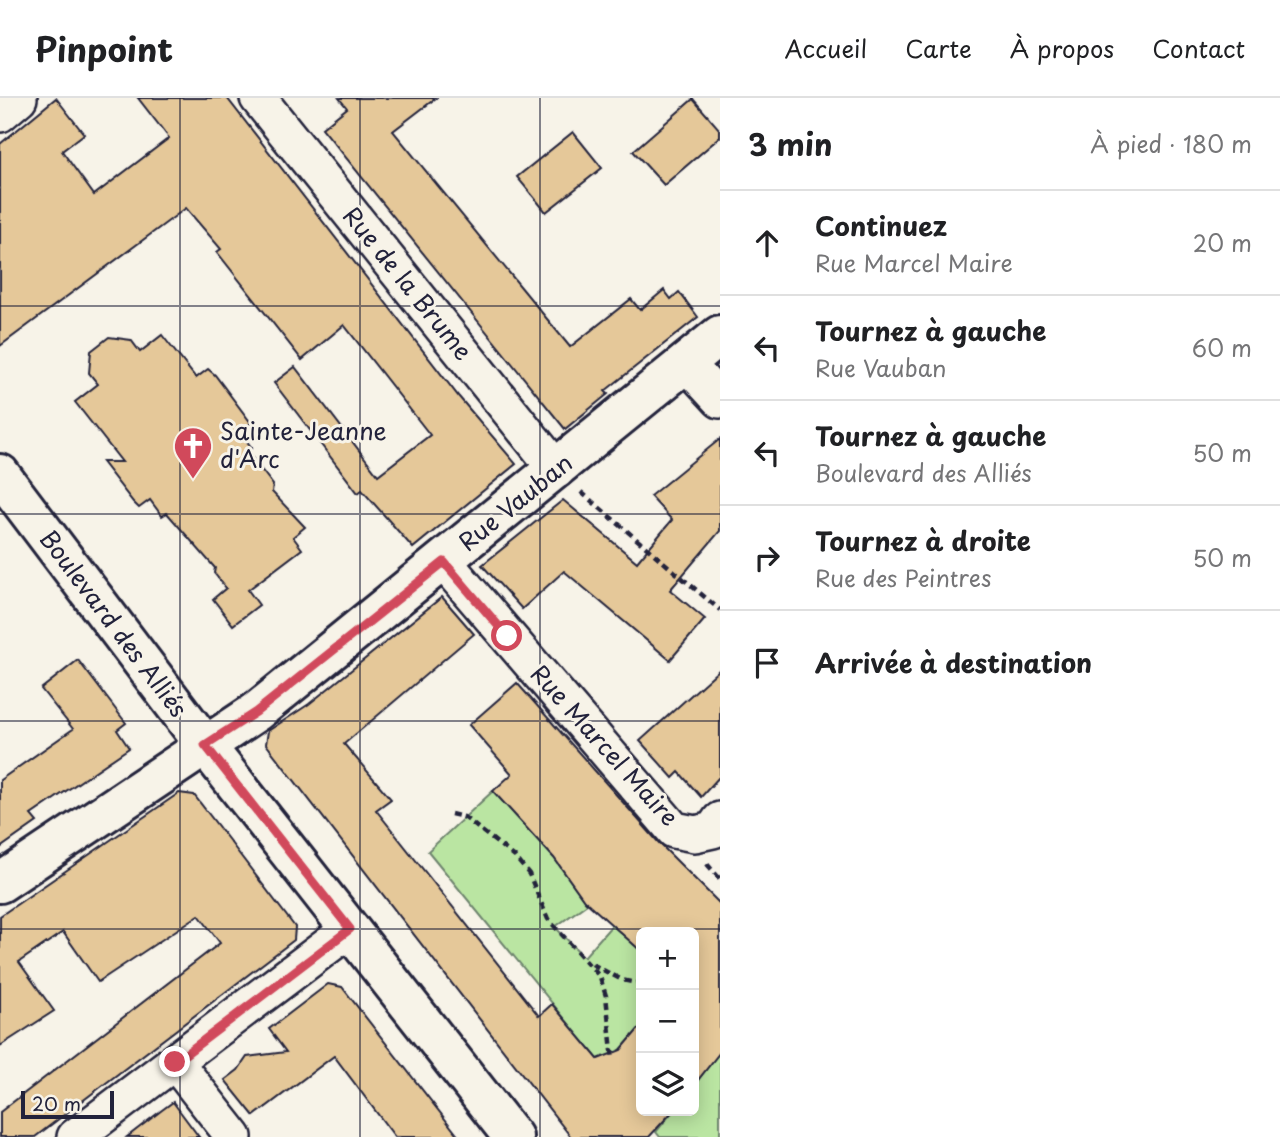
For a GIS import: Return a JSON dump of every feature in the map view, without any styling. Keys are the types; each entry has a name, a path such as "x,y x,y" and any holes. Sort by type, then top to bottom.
{"main road":[{"name":"Rue Vauban","path":"0,883 256,712 444,562 720,335"},
{"name":"Boulevard des Alliés","path":"0,474 205,745 513,1137"}],"street":[{"path":"0,114 19,98"},
{"name":"Rue de la Brume","path":"258,98 557,470"},
{"path":"685,362 720,400"},
{"name":"Rue Marcel Maire","path":"444,562 674,830 695,834 713,830 720,820"},
{"path":"75,1137 350,929"},
{"path":"175,1062 234,1137"}],"path":[{"path":"557,470 720,610"},
{"path":"451,814 464,817 515,857 529,874 548,919 600,976 606,996 613,1060"},
{"path":"588,962 622,979 636,983"}],"green space":[{"path":"493,791 554,858 587,904 555,927 584,957 612,925 636,947 636,1032 605,1068 428,851"},
{"path":"720,1052 720,1137 660,1137 656,1132 669,1116 699,1116 699,1079"}],"building":[{"path":"56,98 84,134 62,151 94,195 169,138 138,98 227,98 459,397 516,464 413,548 362,490 358,493 274,383 295,367 378,475 430,435 344,325 302,360 217,252 221,249 186,208 0,346 0,144"},
{"path":"339,98 436,98 393,131 570,347 631,299 640,310 664,290 671,299 679,292 698,317 605,391 608,394 565,429 322,128 347,108"},
{"path":"693,99 720,130 720,137 664,185 633,151"},
{"path":"573,132 602,168 546,212 517,177"},
{"name":"Sainte-Jeanne d'Arc","path":"162,335 196,378 208,369 215,375 251,423 239,431 252,448 247,451 273,485 272,492 305,527 293,537 302,549 248,590 259,605 233,625 213,599 226,588 214,573 215,568 167,513 162,516 150,500 139,508 133,502 102,462 122,462 75,402 98,384 89,373 91,351 109,337 131,340 140,352"},
{"path":"720,439 720,531 670,590 705,619 670,660 564,571 522,609 482,565 563,500 637,562 672,520 650,496"},
{"path":"442,597 474,634 344,744 391,799 376,810 539,1016 552,1004 598,1059 621,1050 636,1032 636,1116 668,1116 649,1137 571,1137 266,744 268,731 309,704"},
{"path":"78,660 126,723 117,730 129,748 31,815 37,822 0,848 0,780 73,729 41,689"},
{"path":"720,669 720,776 701,797 679,772 673,778 640,741"},
{"path":"517,683 659,843 720,904 720,1052 699,1079 699,927 636,927 636,947 584,900 554,858 493,791 512,774 469,725"},
{"path":"179,793 194,795 295,927 294,940 35,1137 0,1137 0,1112 220,943 199,915 98,982 63,932 19,962 54,1011 0,1046 0,916"},
{"path":"328,984 342,987 459,1137 395,1137 334,1056 254,1116 225,1080 238,1070 247,1057 286,1052 269,1029"},
{"path":"173,1102 199,1137 127,1137 162,1110"}],"place":[{"name":"Sainte-Jeanne d'Arc","path":"193,480"}],"route":[{"path":"175,1062 350,929 205,745 256,712 444,562 507,636"}]}
